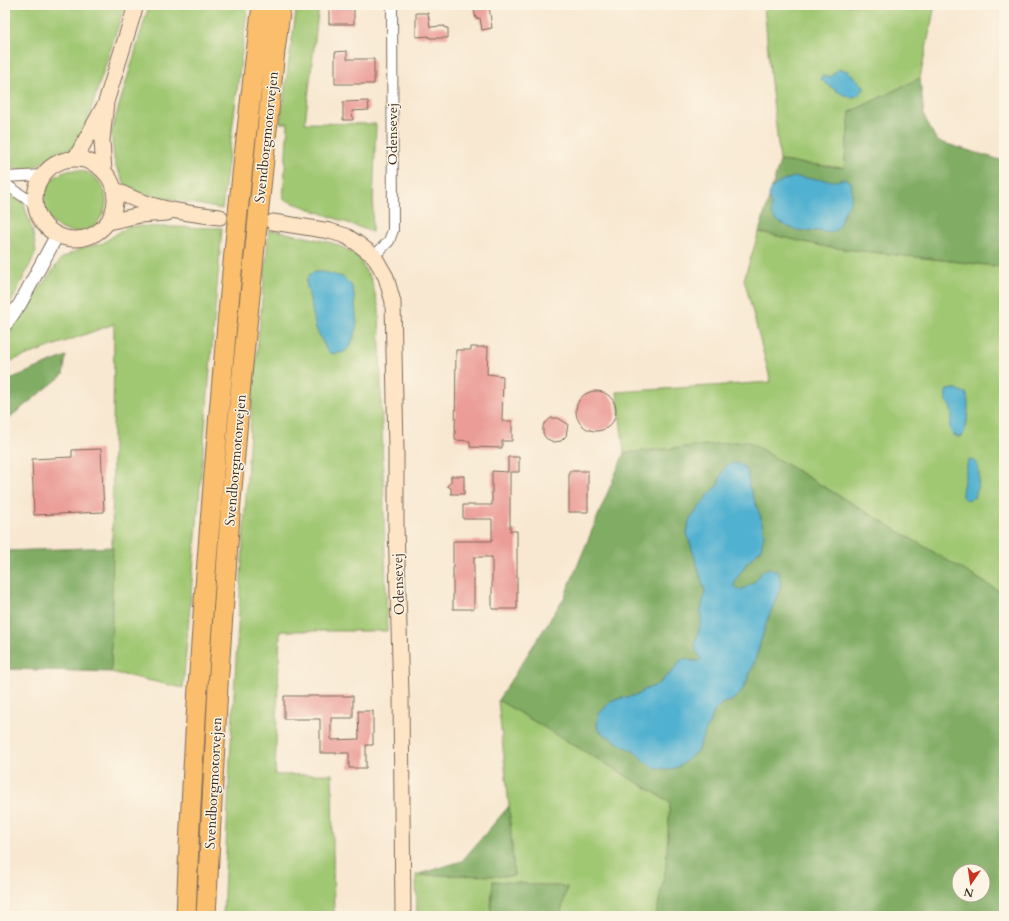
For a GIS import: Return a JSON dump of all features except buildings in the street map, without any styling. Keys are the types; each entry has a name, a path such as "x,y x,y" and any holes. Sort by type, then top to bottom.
{"highway":[{"name":"Svendborgmotorvejen","path":"186,916 198,683 212,499 235,236 262,5"},
{"name":"Svendborgmotorvejen","path":"206,916 218,686 238,416 274,59 281,5"}],"main road":[{"path":"104,172 102,140 106,102 136,5"},
{"path":"74,159 106,102"},
{"path":"74,159 85,160 104,172 112,183 115,201 113,212 108,222 100,230 90,236 79,239 57,235 49,229 38,214 36,205 36,189 43,175 62,161 74,159"},
{"path":"114,189 125,196 180,212 220,217"},
{"path":"108,222 140,215 180,212"},
{"name":"Odensevej","path":"273,222 330,231 346,236 357,243 374,256 386,277 393,302 404,916"}],"street":[{"name":"Odensevej","path":"374,256 389,241 393,230 392,5"},
{"path":"5,177 43,175"},
{"path":"5,184 36,205"},
{"path":"5,325 20,304 57,235"}],"green space":[{"path":"5,5 125,5 85,128 76,148 56,152 40,164 26,171 5,165"},
{"path":"149,5 248,5 222,209 129,191 115,165 111,133"},
{"path":"297,5 319,5 305,123 376,124 372,232 283,199 288,123 280,123"},
{"path":"764,5 935,5 920,78 850,112 844,168 780,161"},
{"path":"920,78 924,116 937,141 1004,161 1004,267 827,247 759,232 780,161 844,168 850,112"},
{"path":"69,170 81,170 97,179 104,189 106,201 104,213 97,223 81,232 69,232 58,227 49,218 44,207 44,195 49,184 58,175"},
{"path":"5,194 23,202 33,232 36,252 13,299 5,310 5,271 11,243 5,234"},
{"path":"128,226 222,228 183,688 111,672 114,324 5,363 5,336 61,259 79,249 103,243"},
{"path":"269,229 333,243 356,254 371,279 379,308 387,631 280,631 275,775 332,774 334,916 223,916 230,760 251,413"},
{"path":"759,232 827,247 1004,267 1004,594 747,441 624,453 617,392 771,382 744,279"},
{"path":"66,356 63,375 5,421 5,381"},
{"path":"747,441 1004,594 1004,916 656,916 666,867 670,802 498,700 564,598 624,453","holes":["723,470 748,472 749,486 761,518 747,563 737,578 734,586 739,590 746,588 760,578 781,586 766,623 756,658 746,684 739,695 723,703 716,709 706,726 697,751 644,761 635,752 612,700 638,695 644,690 657,685 674,670 680,661 699,661 702,658 696,651 695,642 701,623 701,610 705,591 687,533 689,521 709,494 718,485"]},
{"path":"113,547 111,672 5,669 5,551"},
{"path":"498,700 670,802 666,867 656,916 560,916 567,887 493,881 490,916 417,916 416,875 514,876 509,806"},
{"path":"509,806 514,876 416,875 462,861"},
{"path":"493,881 567,887 560,916 490,916"}],"water":[{"path":"839,69 848,71 864,86 864,89 859,95 852,98 840,93 821,80 822,76 830,77"},
{"path":"795,177 835,181 846,179 851,182 851,199 836,230 829,233 803,231 784,225 773,217 769,197 770,192 779,183"},
{"path":"315,272 324,272 343,277 352,286 357,323 356,331 350,347 344,352 336,354 330,353 326,349 316,328 306,281 310,274"},
{"path":"955,389 966,393 968,403 967,423 961,437 955,436 951,431 950,427 952,412 946,399 947,390"},
{"path":"971,460 978,466 979,476 975,497 967,500 963,498 962,494 968,461"},
{"path":"734,463 741,464 748,472 749,486 761,518 764,534 761,549 747,563 737,578 734,586 739,590 746,587 756,581 762,571 769,568 779,572 781,586 767,621 755,660 740,694 731,701 722,703 714,712 697,751 681,765 671,770 653,767 635,752 598,730 597,724 599,714 612,700 638,695 644,690 657,685 674,670 680,661 685,658 692,661 699,661 701,658 696,651 695,642 701,623 701,610 705,591 687,533 689,521 709,494 718,485 723,470 727,465"}]}
